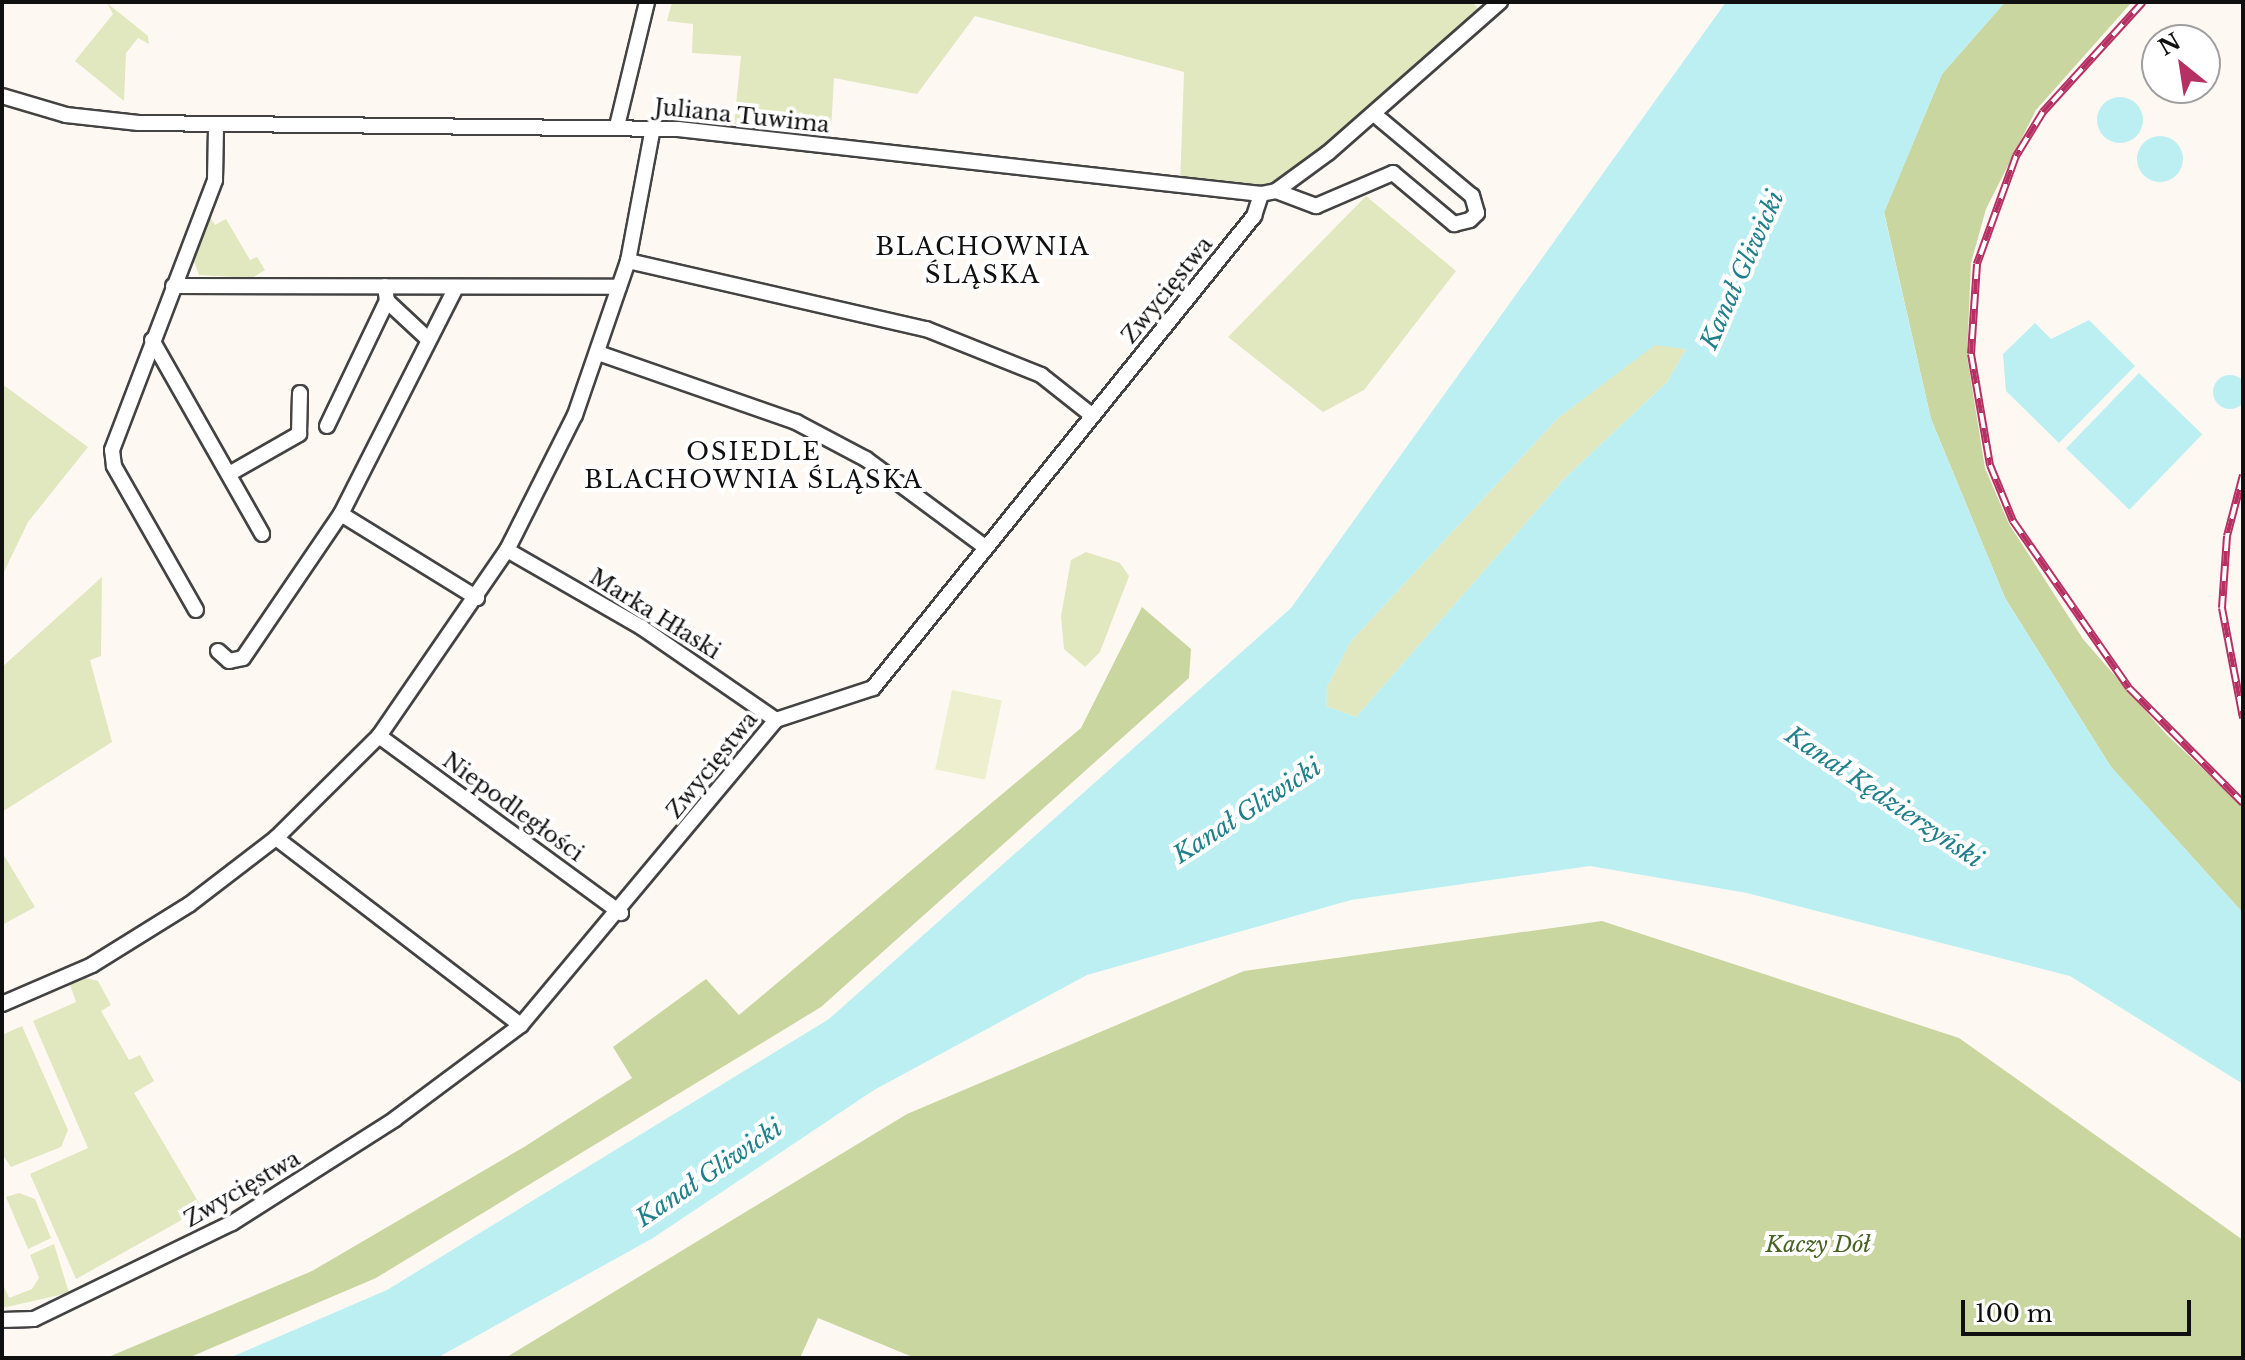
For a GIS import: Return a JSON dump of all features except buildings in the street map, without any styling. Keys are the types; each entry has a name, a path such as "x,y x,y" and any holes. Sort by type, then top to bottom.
{"street":[{"path":"617,126 647,2"},
{"name":"Zwycięstwa","path":"2,1320 34,1319 232,1223 395,1119 521,1025 621,913 776,720 873,688 1254,216 1268,192 1375,115 1500,2"},
{"name":"Juliana Tuwima","path":"2,96 66,115 216,126 653,128 1268,192 1316,206 1393,173 1454,224 1470,220 1477,213 1472,196 1375,115"},
{"path":"196,610 114,466 112,450 215,180 216,126"},
{"path":"2,1004 105,958 276,838 379,736 477,598 507,550 598,353 628,261 653,128"},
{"path":"628,261 926,329 1041,375 1093,416"},
{"path":"173,286 386,294 456,287 619,287"},
{"path":"218,651 229,661 243,658 341,514 456,287"},
{"path":"386,294 429,340"},
{"path":"327,426 354,353 386,294"},
{"path":"152,340 262,534"},
{"path":"598,353 796,422 866,459 985,547"},
{"path":"229,474 299,434 300,393"},
{"path":"341,514 477,598"},
{"name":"Marka Hłaski","path":"507,550 641,627 776,720"},
{"name":"Niepodległości","path":"379,736 621,913"},
{"path":"276,838 521,1025"}],"green space":[{"path":"672,2 1472,2 1485,16 1276,191 1180,187 1184,72 975,16 917,94 834,78 831,130 734,124 741,56 692,53 693,24 667,21"},
{"path":"2005,2 2132,2 2036,110 1986,209 1971,263 1967,356 1985,468 2009,524 2083,639 2165,733 2243,807 2243,913 2111,767 2005,598 1931,419 1884,212 1942,74"},
{"path":"107,3 148,36 149,44 138,38 126,53 124,101 75,61 113,14"},
{"path":"1366,196 1456,271 1364,390 1323,412 1228,337"},
{"path":"207,213 215,225 226,219 250,260 257,257 265,270 252,278 199,275 192,256"},
{"path":"1655,344 1686,349 1667,382 1566,477 1356,717 1326,706 1327,687 1351,641 1558,418"},
{"path":"2,384 88,447 28,522 2,576"},
{"path":"1086,552 1120,563 1129,576 1100,652 1085,667 1064,649 1061,616 1071,560"},
{"path":"102,577 101,656 90,660 112,742 2,812 2,667"},
{"path":"1142,607 1191,649 1189,678 821,1007 376,1278 188,1358 106,1358 312,1271 524,1147 632,1078 613,1047 706,979 739,1015 1081,728"},
{"path":"952,690 1002,701 985,780 935,769"},
{"path":"2,852 35,907 2,925"},
{"name":"Kaczy Dół","path":"1602,921 1959,1038 2243,1240 2243,1358 915,1358 818,1318 800,1358 505,1358 907,1114 1244,971"},
{"path":"79,976 98,981 111,1005 101,1011 129,1060 140,1055 154,1081 134,1093 212,1225 196,1212 76,1279 30,1174 88,1148 33,1021 76,1002 69,982"},
{"path":"22,1026 68,1130 61,1147 11,1167 2,1154 2,1035"},
{"path":"19,1193 35,1199 51,1238 28,1249 6,1197"},
{"path":"54,1244 69,1293 2,1308 2,1282 9,1298 32,1289 39,1278 30,1255"}],"water":[{"path":"1726,2 2005,2 1942,74 1884,213 1931,419 2005,598 2111,767 2243,913 2243,1084 2070,976 1747,893 1590,866 1351,900 1087,975 874,1090 653,1238 437,1358 229,1358 387,1290 829,1019 1291,608","holes":["1655,345 1686,349 1667,382 1566,477 1356,717 1326,706 1327,687 1351,641 1558,418"]},
{"path":"2120,97 2136,104 2143,120 2136,136 2120,143 2104,136 2097,120 2104,104"},
{"path":"2160,136 2176,143 2183,159 2176,175 2160,182 2144,175 2137,159 2144,143"},
{"path":"2089,320 2135,366 2059,443 2006,391 2003,354 2035,323 2051,339"},
{"path":"2139,373 2202,434 2129,510 2066,449"},
{"path":"2230,375 2242,380 2247,392 2242,404 2230,409 2218,404 2213,392 2218,380"}],"railway":[{"path":"2143,2 2043,112 2016,156 1977,264 1971,354 1990,465 2013,521 2129,688 2243,803"},
{"path":"2243,475 2227,536 2222,608 2243,718"}],"district":[{"name":"BLACHOWNIA ŚLĄSKA","path":"983,261"},
{"name":"OSIEDLE BLACHOWNIA ŚLĄSKA","path":"754,466"}],"water label":[{"name":"Kanał Gliwicki","path":"1742,270"},
{"name":"Kanał Kędzierzyński","path":"1884,797"},
{"name":"Kanał Gliwicki","path":"1247,811"},
{"name":"Kanał Gliwicki","path":"709,1173"}]}
